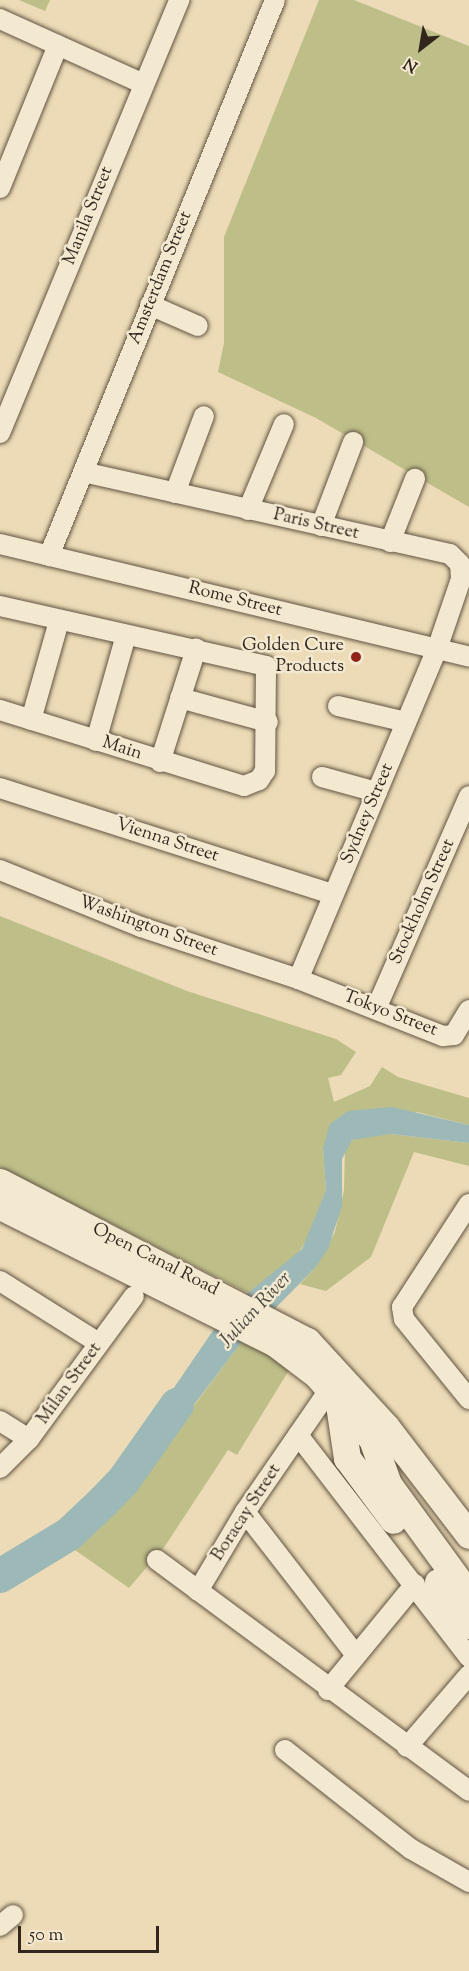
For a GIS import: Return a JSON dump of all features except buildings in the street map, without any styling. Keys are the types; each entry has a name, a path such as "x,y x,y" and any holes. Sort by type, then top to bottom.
{"main road":[{"name":"Open Canal Road","path":"0,1182 221,1305"},
{"name":"Open Canal Road","path":"0,1206 221,1305 330,1362 380,1420 468,1530"},
{"path":"280,1334 372,1439 388,1484 469,1595"},
{"path":"334,1394 347,1458 469,1625"},
{"path":"380,1420 402,1474 469,1565"}],"street":[{"name":"Manila Street","path":"0,433 179,0"},
{"name":"Amsterdam Street","path":"48,556 275,0"},
{"path":"0,20 144,84"},
{"path":"0,188 58,45"},
{"path":"150,305 198,326"},
{"path":"175,493 204,416"},
{"path":"248,510 284,424"},
{"path":"321,526 353,442"},
{"name":"Paris Street","path":"83,472 450,554 460,564 461,579 437,649"},
{"path":"390,542 415,479"},
{"name":"Rome Street","path":"0,544 469,657"},
{"path":"0,606 266,666 268,722 180,698"},
{"path":"31,720 59,621"},
{"path":"96,741 126,634"},
{"path":"160,762 196,649"},
{"name":"Sydney Street","path":"298,979 437,649"},
{"path":"338,706 406,722"},
{"name":"Main","path":"0,710 160,762 244,786 260,780 265,771 268,722"},
{"path":"322,777 377,792"},
{"name":"Vienna Street","path":"0,788 333,894"},
{"name":"Stockholm Street","path":"376,1009 469,796"},
{"name":"Washington Street","path":"0,870 141,927 298,979"},
{"name":"Tokyo Street","path":"298,979 443,1035 454,1035 469,1010"},
{"path":"469,1204 402,1307 404,1319 469,1399"},
{"path":"0,1281 99,1343"},
{"name":"Milan Street","path":"0,1468 29,1439 134,1296"},
{"name":"Boracay Street","path":"198,1591 245,1512 298,1435 334,1394"},
{"path":"0,1421 29,1439"},
{"path":"298,1435 469,1657"},
{"path":"245,1512 356,1655"},
{"path":"157,1560 328,1690 469,1791"},
{"path":"328,1690 415,1584"},
{"path":"407,1747 469,1675"},
{"path":"285,1750 411,1849 469,1882"}],"green space":[{"path":"19,0 50,0 45,11"},
{"path":"319,0 354,0 469,46 469,507 316,418 218,372 224,343 224,237"},
{"path":"0,916 187,991 336,1039 356,1052 341,1075 328,1078 334,1102 370,1086 382,1067 398,1077 469,1098 469,1125 417,1112 323,1148 326,1190 309,1236 295,1259 248,1293 0,1167"},
{"path":"391,1134 469,1143 469,1166 414,1152 371,1257 326,1291 300,1284 315,1268 335,1232 344,1190 345,1149 352,1140 365,1135"},
{"path":"243,1340 291,1367 237,1455 228,1450 165,1546 129,1588 75,1550 131,1490"}],"water":[{"path":"392,1107 469,1125 469,1143 391,1134 352,1140 342,1159 342,1206 328,1249 315,1268 241,1343 161,1448 141,1436 212,1332 248,1293 302,1249 326,1190 323,1148 330,1124 348,1111"}],"waterway":[{"name":"Julian River","path":"0,1576 69,1534 103,1502 124,1480 177,1405"}],"place":[{"name":"Golden Cure Products","path":"356,657"}]}
